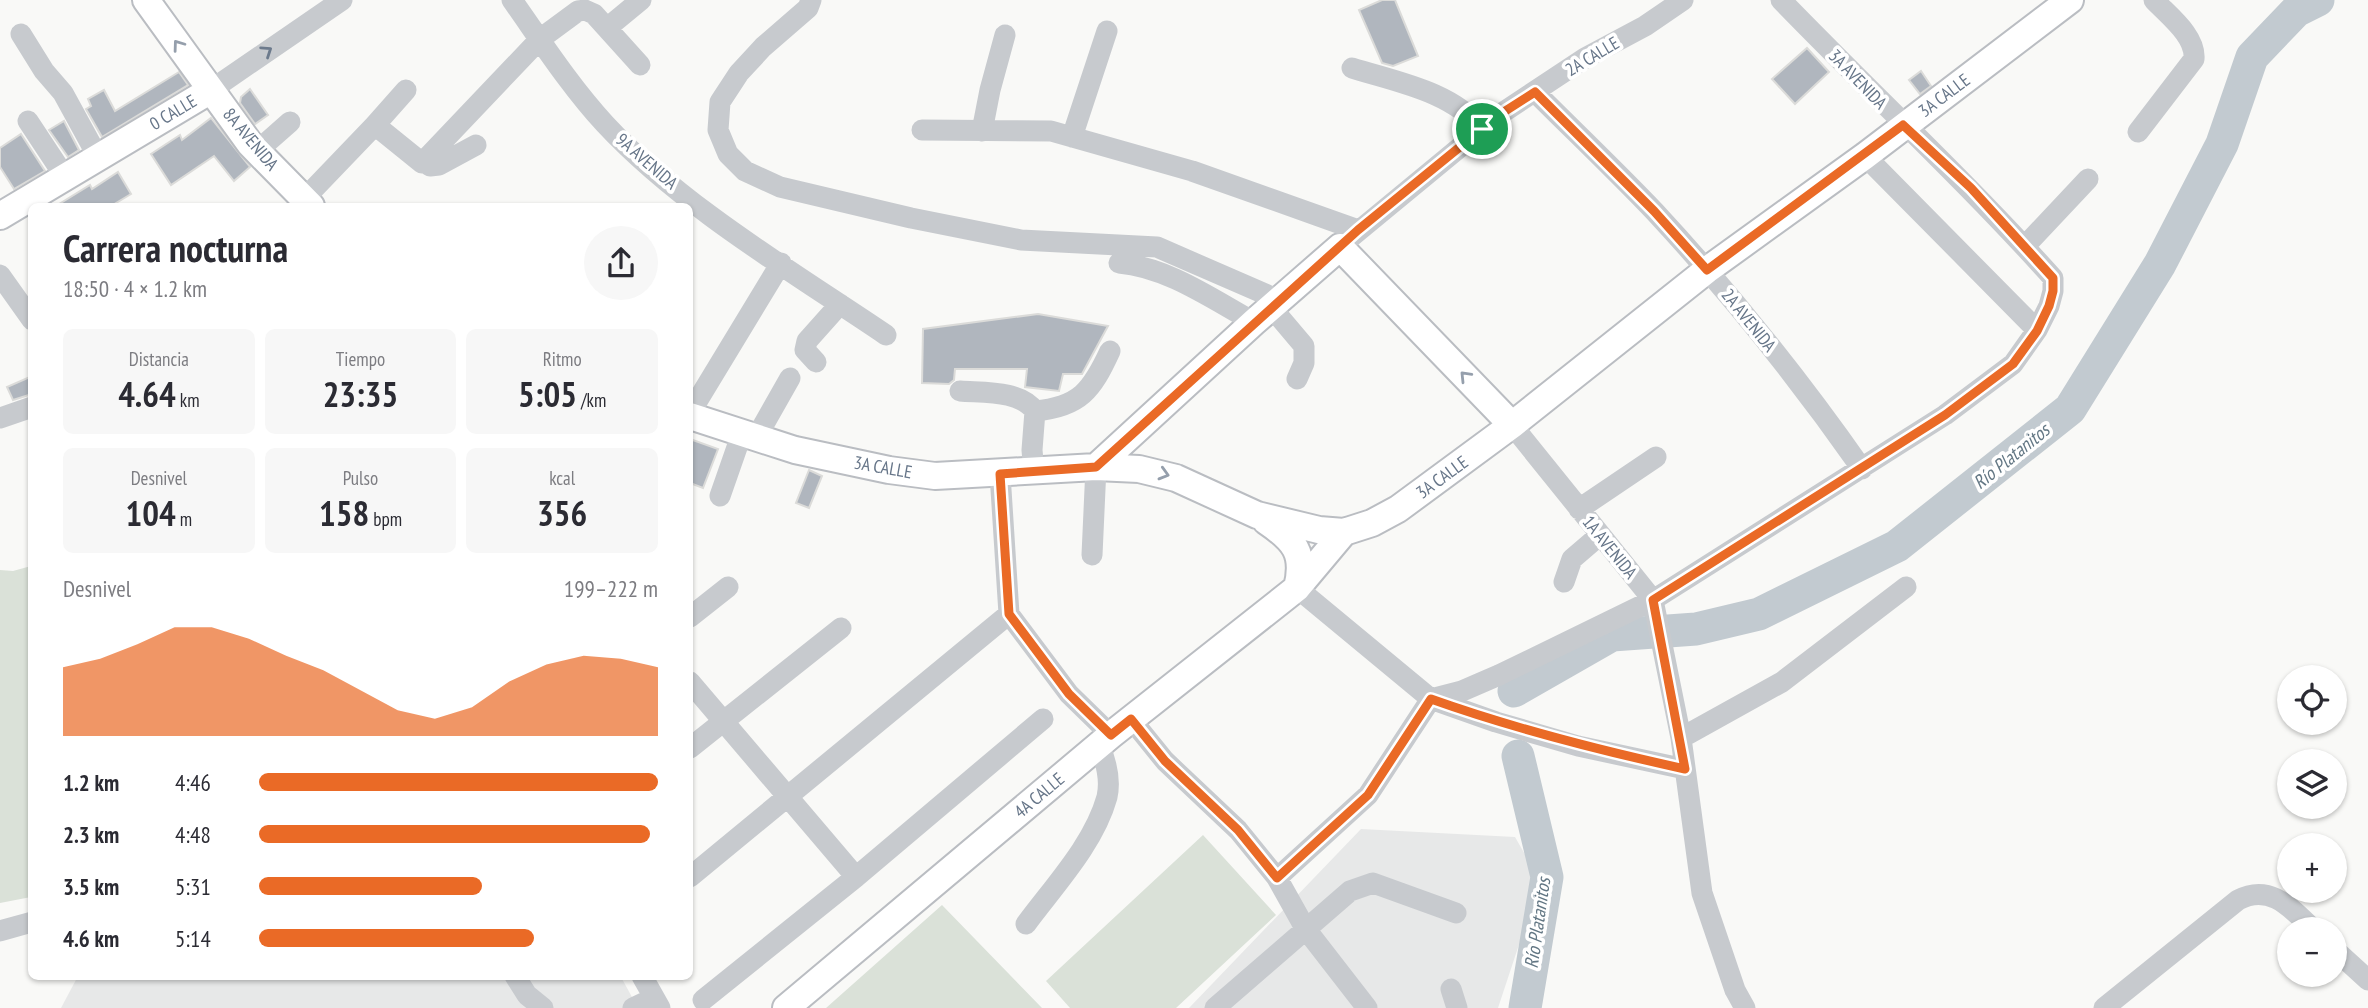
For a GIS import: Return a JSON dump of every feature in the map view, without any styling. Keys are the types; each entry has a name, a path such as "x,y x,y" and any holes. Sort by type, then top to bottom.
{"main road":[{"name":"8A AVENIDA","path":"146,0 257,151 307,203"},
{"name":"3A CALLE","path":"693,416 795,450 889,470 935,476 1096,467 1157,472 1193,485 1257,515 1319,530 1344,533 1372,523 1398,509 1512,425 1707,270 1865,156 2070,0"},
{"name":"0 CALLE","path":"0,216 211,90"},
{"path":"1096,467 1349,239"},
{"name":"1A AVENIDA","path":"1349,239 1512,425"},
{"path":"1257,515 1291,540 1298,554 1301,571 1297,588"},
{"name":"4A CALLE","path":"786,1008 1114,733 1297,588 1344,533"}],"street":[{"name":"0 CALLE","path":"211,90 342,0"},
{"name":"9A AVENIDA","path":"512,0 604,123 656,172 735,232 886,334"},
{"path":"607,28 641,0"},
{"path":"811,0 808,8 763,47 739,73 720,102 718,131 728,154 744,171 780,187 911,218 1021,240 1157,247 1268,310 1304,346 1304,363 1297,379"},
{"name":"2A CALLE","path":"1349,239 1482,129 1585,58 1645,26 1683,0"},
{"name":"3A AVENIDA","path":"1781,0 1903,125 1971,188 2053,278 2049,306 2037,331"},
{"path":"2138,132 2194,59 2195,48 2190,40 2154,0"},
{"path":"423,161 540,39 578,11 585,10 594,14 640,65"},
{"path":"1072,137 1107,31"},
{"path":"21,34 44,71 63,93 98,157"},
{"path":"982,131 1005,35"},
{"path":"1352,68 1438,95 1473,119 1482,129"},
{"path":"307,203 406,90"},
{"name":"2A AVENIDA","path":"1535,92 1654,211 1707,270 1823,414 1862,469"},
{"path":"28,121 65,177"},
{"path":"257,151 290,122"},
{"path":"375,125 417,161 423,161 430,166 439,165 476,145"},
{"path":"922,130 1051,131 1192,171 1349,239"},
{"path":"1277,878 1368,795 1431,699 1462,691 1654,604 1945,415 2013,364 2037,331 1865,156"},
{"path":"2025,246 2088,179"},
{"path":"693,410 781,263"},
{"path":"1119,263 1138,264 1199,291 1268,310"},
{"path":"0,275 28,314"},
{"path":"816,362 806,350 807,341 840,304"},
{"path":"960,391 1002,394 1024,401 1035,411 1062,408 1078,399 1095,383 1110,351"},
{"path":"720,496 749,435 790,378"},
{"path":"0,418 28,408"},
{"path":"1034,472 1032,450 1035,411"},
{"name":"1A AVENIDA","path":"1512,425 1654,604 1681,738 1702,893 1735,990 1745,1008"},
{"path":"1579,509 1656,457"},
{"path":"1092,555 1096,467"},
{"path":"1000,474 1009,614 1069,694 1114,733 1165,761 1238,830 1277,878 1305,928 1367,1008"},
{"path":"1564,582 1572,559 1600,535"},
{"path":"693,615 728,587"},
{"path":"1681,738 1782,682 1906,587"},
{"path":"1297,588 1431,699 1577,746 1685,769"},
{"path":"693,874 1009,614"},
{"path":"693,745 721,720 841,628"},
{"path":"693,686 856,877"},
{"path":"703,1000 856,877 1044,719"},
{"path":"1026,924 1088,838 1107,797 1107,764 1114,733"},
{"path":"1215,1008 1350,891 1373,883 1456,913"},
{"path":"2104,1008 2238,900 2248,895 2259,892 2272,895 2299,917"},
{"path":"0,931 28,923"},
{"path":"2347,961 2368,980"},
{"path":"517,980 527,995 542,1008"},
{"path":"633,1008 657,1003 644,980"}],"shaded area":[{"path":"28,567 28,898 0,903 0,570 13,571"},
{"path":"1361,829 1515,837 1540,881 1498,1008 1189,1008"},
{"path":"1203,835 1276,915 1176,1008 1070,1008 1046,981"},
{"path":"942,905 1042,1008 826,1008"},
{"path":"76,980 623,980 638,1008 61,1008"}],"building":[{"path":"1382,0 1395,0 1418,56 1393,66 1382,63 1359,10"},
{"path":"1807,48 1829,72 1795,104 1772,79"},
{"path":"1921,71 1931,86 1920,94 1909,80"},
{"path":"179,72 188,85 102,137 86,109 91,106 88,99 104,90 115,111"},
{"path":"250,89 268,115 255,124 240,103 241,97"},
{"path":"211,118 250,167 234,181 214,156 171,185 151,154 180,135 182,140"},
{"path":"64,121 79,150 68,157 49,130"},
{"path":"21,134 45,171 14,189 0,167 0,148"},
{"path":"118,172 131,194 116,203 61,203 90,185 92,189"},
{"path":"1038,314 1108,326 1082,374 1063,374 1059,391 1025,387 1027,369 955,369 954,380 949,384 922,383 923,329"},
{"path":"28,378 28,395 13,400 7,387"},
{"path":"693,440 718,449 703,488 693,484"},
{"path":"809,470 822,476 809,508 796,503"}],"waterway":[{"name":"Río Platanitos","path":"1514,691 1612,635 1696,629 1759,614 1897,546 2070,409 2160,264 2222,144 2252,57 2296,11 2318,0"},
{"name":"Río Platanitos","path":"1518,756 1547,877 1525,1008"}],"route":[{"path":"1535,92 1654,211 1707,270 1865,156 1903,125 1971,188 2053,278 2049,306 2037,331 2013,364 1945,415 1653,600 1685,769 1577,746 1431,699 1368,795 1277,878 1238,830 1165,761 1131,719 1111,735 1098,724 1069,694 1009,614 1000,474 1096,467 1358,230 1482,129 1535,92"}]}
